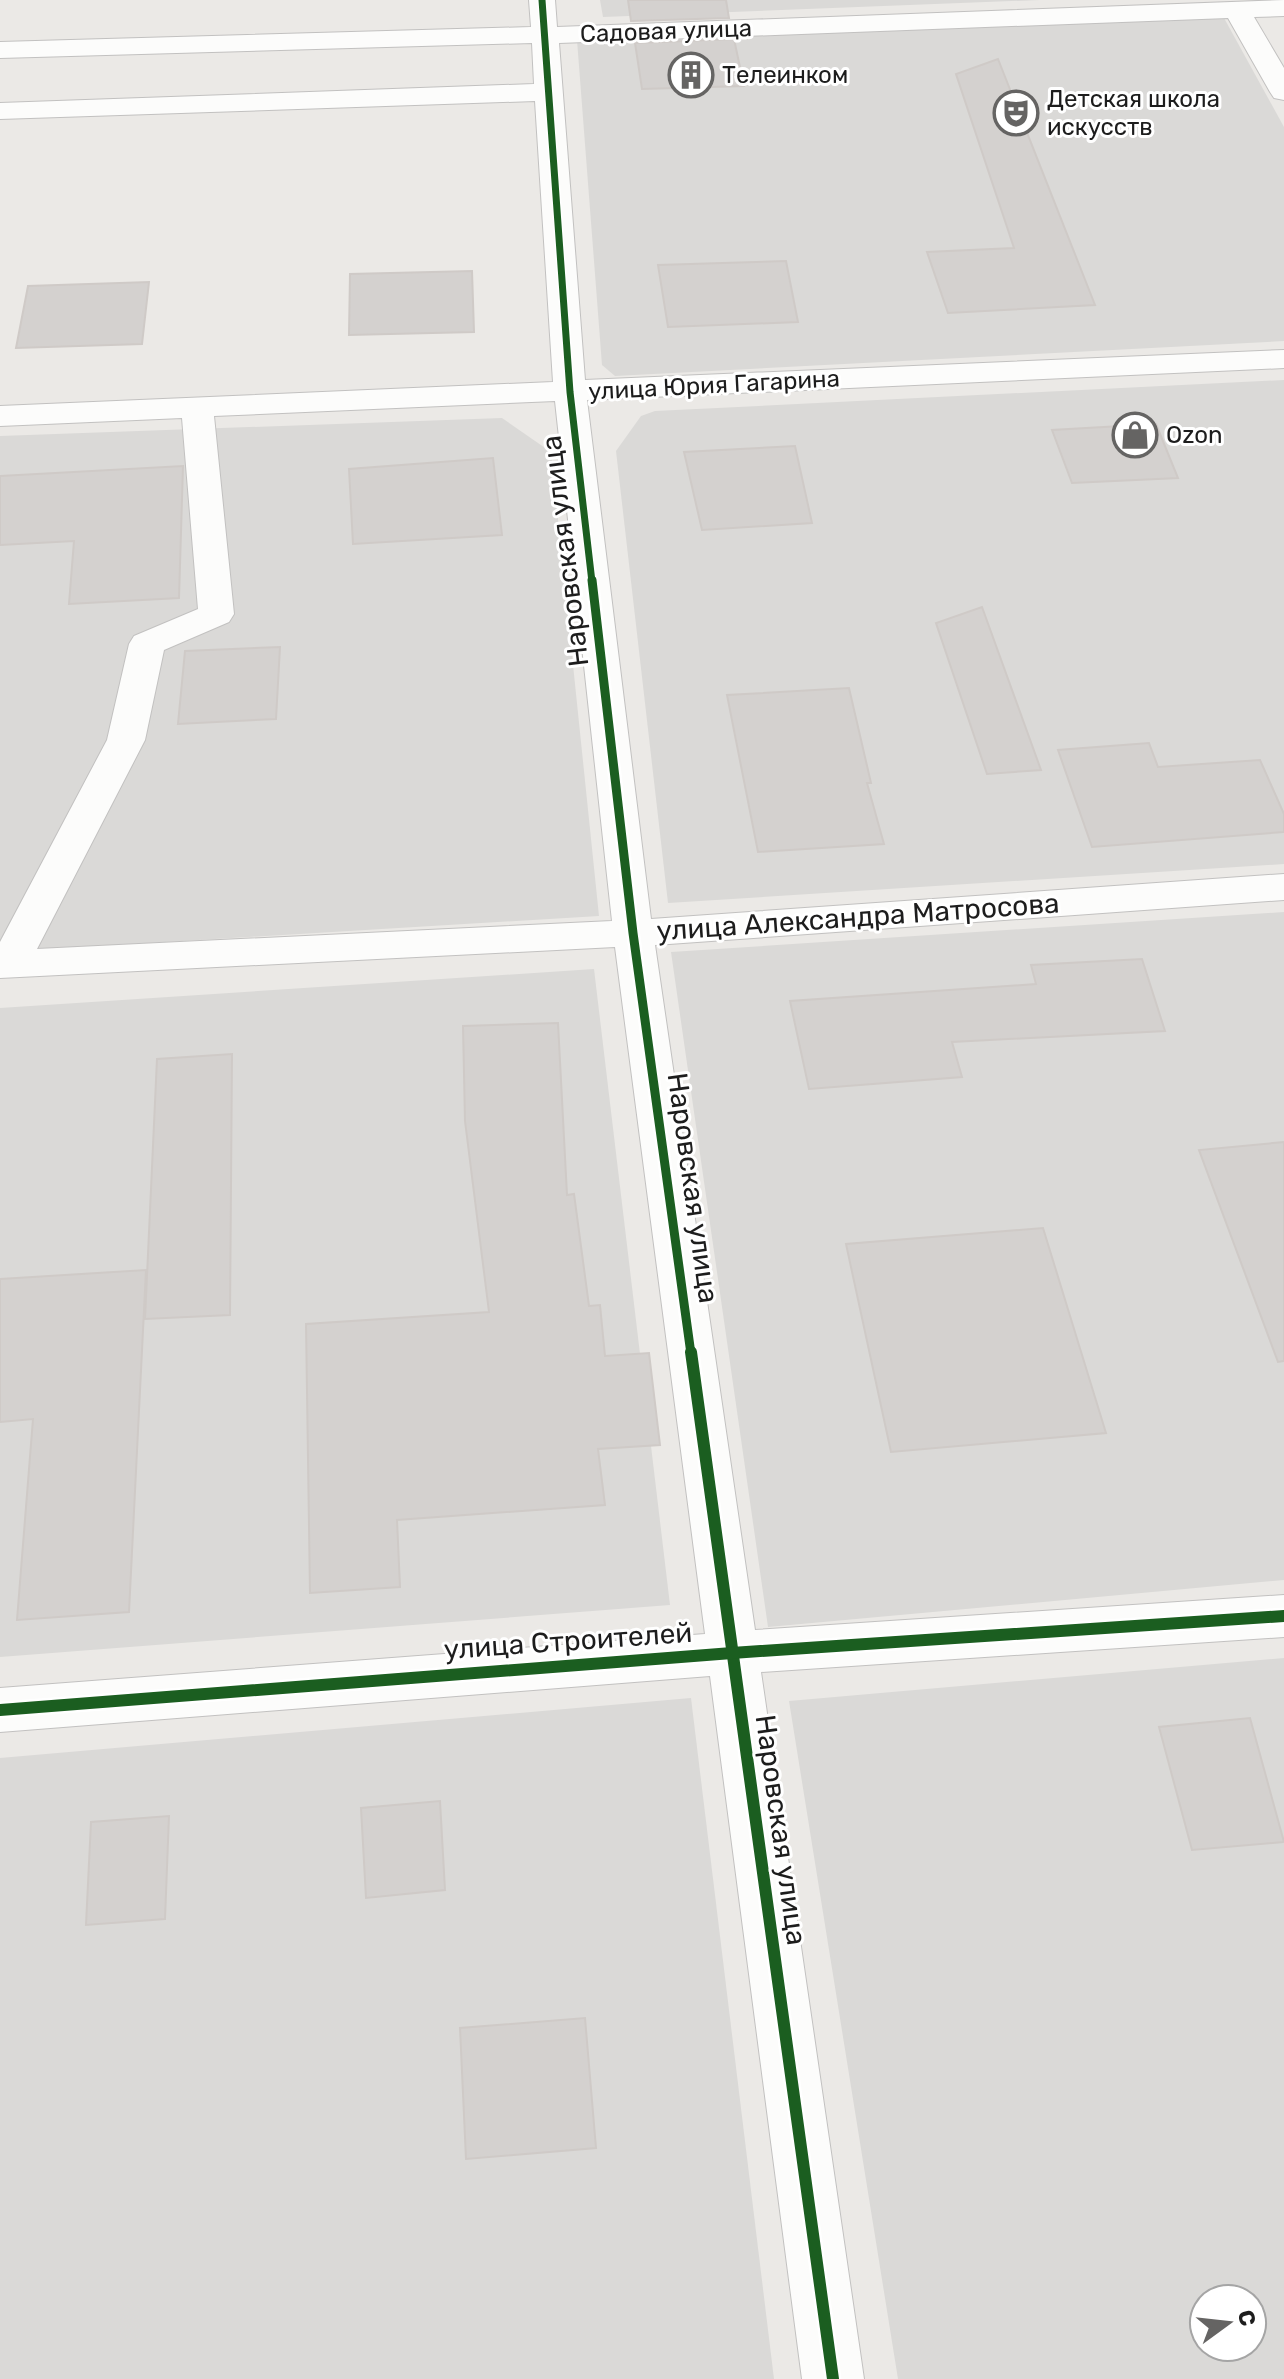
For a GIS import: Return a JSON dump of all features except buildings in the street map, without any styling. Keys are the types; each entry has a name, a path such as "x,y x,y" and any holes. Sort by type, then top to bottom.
{"street":[{"name":"Садовая улица","path":"0,50 544,18 1284,8"},
{"path":"1237,10 1284,92"},
{"name":"Наровская улица","path":"544,18 570,392 633,933 833,2379"},
{"path":"0,111 550,92"},
{"name":"улица Юрия Гагарина","path":"0,416 1284,359"},
{"path":"4,964 126,740 147,644 216,614 197,408"},
{"name":"улица Александра Матросова","path":"4,964 633,933 1284,887"},
{"name":"улица Строителей","path":"0,1710 732,1653 1284,1616"}],"shaded area":[{"path":"600,0 1040,0 603,17"},
{"path":"1224,18 1284,127 1284,341 615,376 602,365 577,40"},
{"path":"1284,380 1284,864 668,903 616,451 641,416 655,411"},
{"path":"502,418 551,452 599,916 0,952 0,436"},
{"path":"1284,912 1284,1580 768,1627 671,952"},
{"path":"594,969 670,1605 0,1657 0,1008"},
{"path":"1284,1658 1284,2379 898,2379 789,1701"},
{"path":"691,1698 774,2379 0,2379 0,1758"}],"cycle path":[{"path":"542,0 570,392 633,933 833,2379"},
{"path":"0,1710 732,1653 1284,1616"}],"place":[{"name":"Телеинком","path":"691,75"},
{"name":"Детская школа искусств","path":"1016,113"},
{"name":"Ozon","path":"1135,435"}]}
